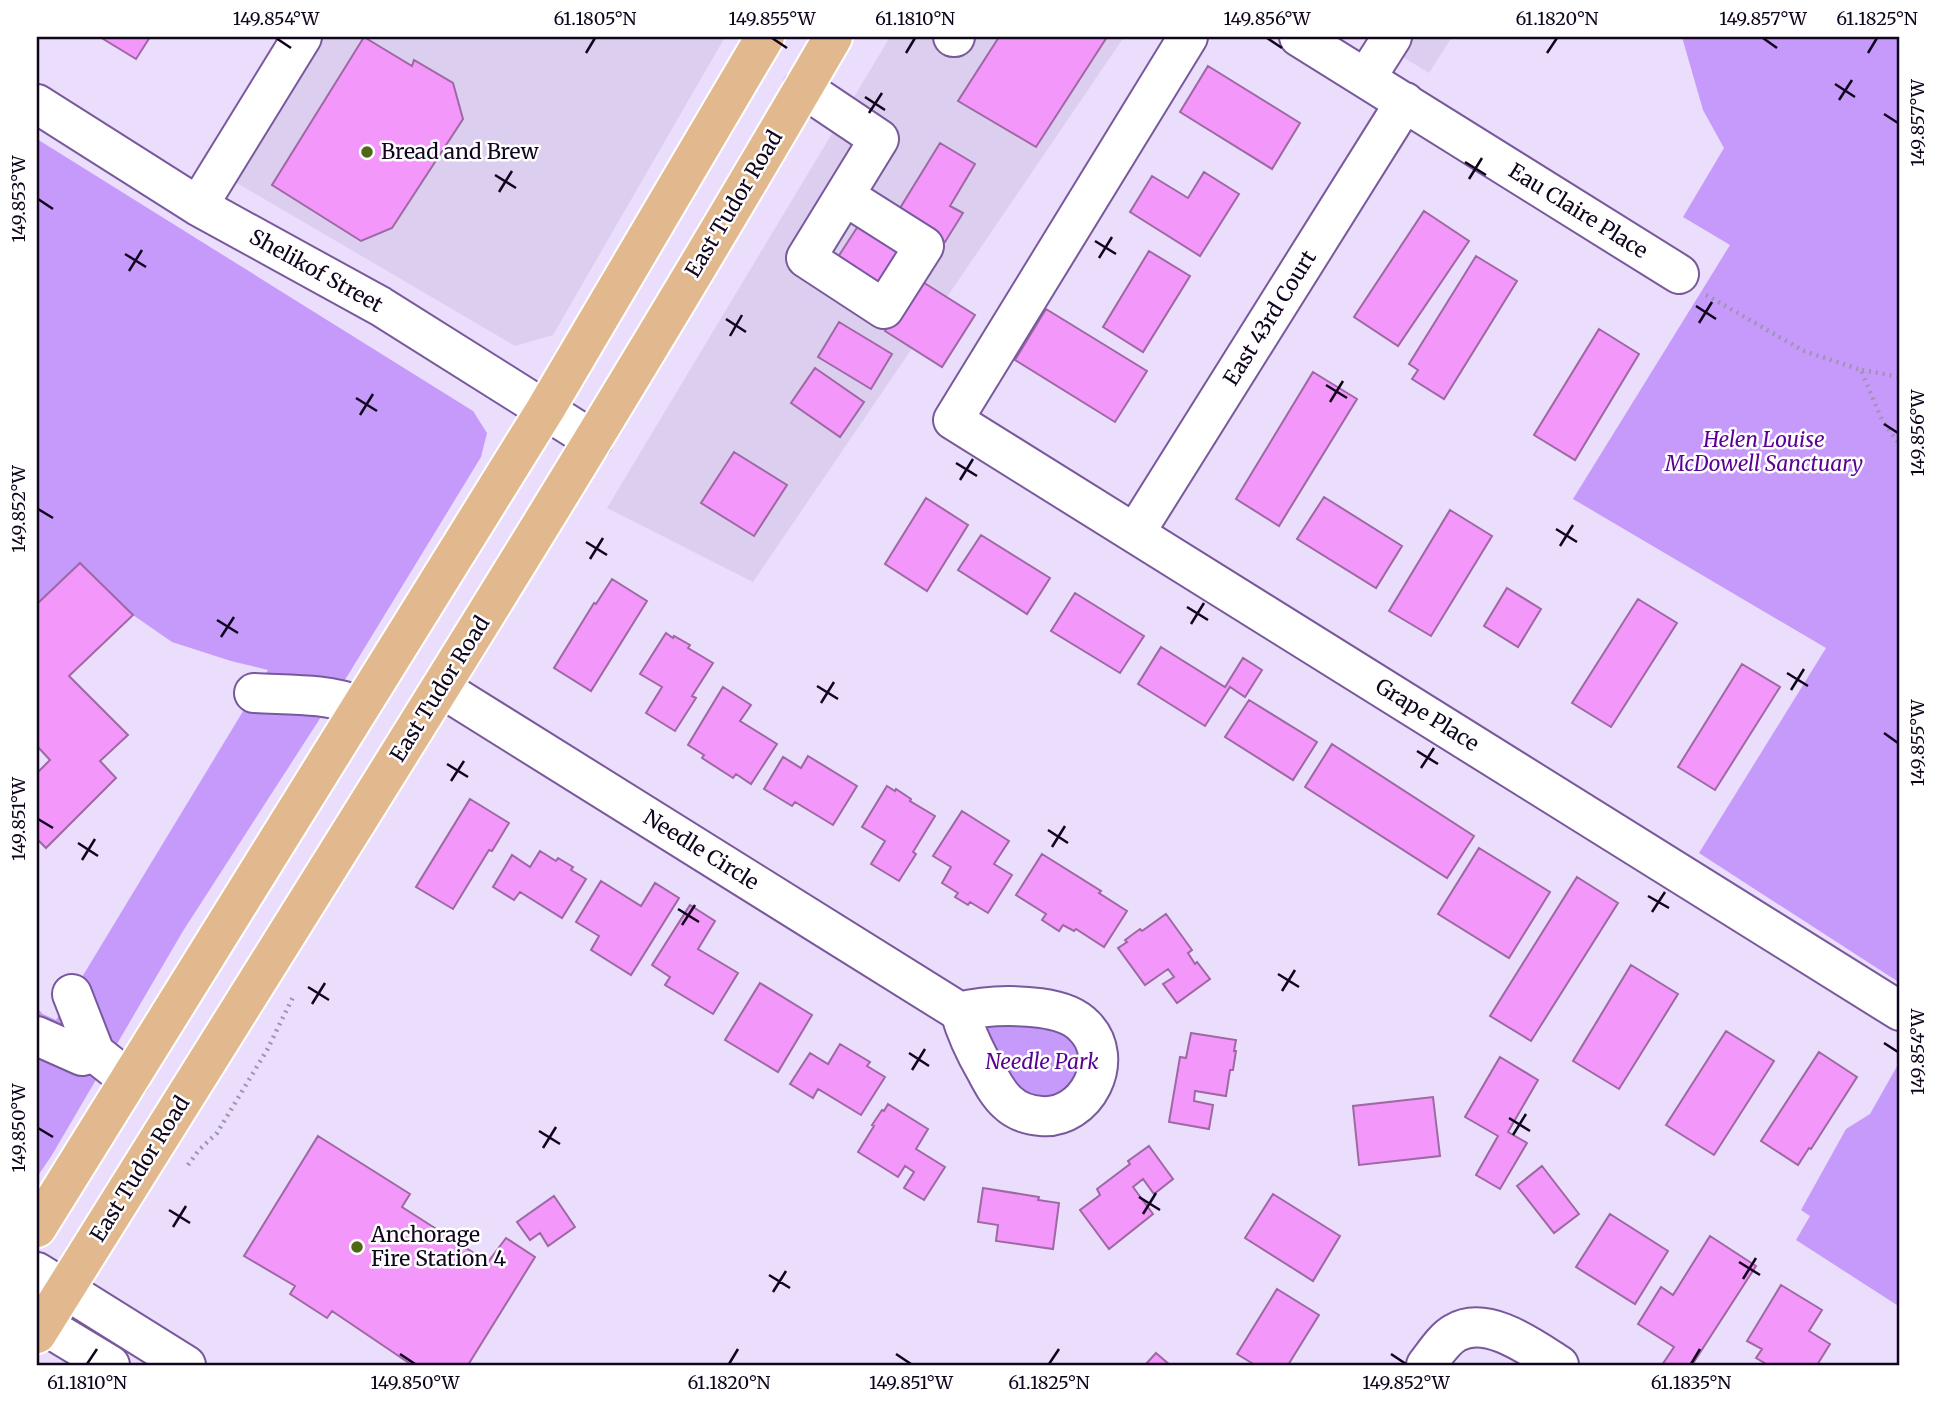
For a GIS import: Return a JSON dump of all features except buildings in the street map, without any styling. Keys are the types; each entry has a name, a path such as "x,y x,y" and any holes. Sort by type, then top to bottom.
{"main road":[{"path":"37,1228 545,410 765,37"},
{"name":"East Tudor Road","path":"39,1327 51,1281 441,688 593,440 833,37"}],"street":[{"path":"198,206 302,37"},
{"name":"Grape Place","path":"1188,37 953,419 1900,1011"},
{"name":"Eau Claire Place","path":"1299,37 1679,274"},
{"path":"1366,78 1392,37"},
{"path":"803,88 879,139 845,196"},
{"name":"East 43rd Court","path":"1135,533 1405,102"},
{"name":"Shelikof Street","path":"37,104 198,206 380,306 593,440"},
{"name":"Needle Circle","path":"441,688 960,1012"},
{"path":"254,693 340,698 360,706"},
{"path":"72,994 94,1053 129,1080"},
{"path":"37,1036 82,1056 94,1053"},
{"path":"51,1281 186,1365"},
{"path":"39,1327 110,1365"},
{"path":"1426,1365 1453,1334 1470,1327 1504,1332 1559,1365"}],"path":[{"path":"1679,274 1708,297 1804,351 1861,370 1900,377"},
{"path":"1861,370 1882,420 1900,445"}],"shaded area":[{"path":"289,37 725,37 553,335 515,346 208,166"},
{"path":"890,37 1124,37 753,582 607,508"},
{"path":"1370,37 1452,37 1429,73"}],"green space":[{"name":"Helen Louise McDowell Sanctuary","path":"1682,37 1900,37 1900,983 1699,853 1826,648 1573,499 1730,245 1683,217 1724,148 1703,110"},
{"path":"37,139 473,411 487,433 481,457 348,675 183,931 37,1177 37,1008 56,1020 268,670 172,642 133,615 80,563 37,604"},
{"name":"Needle Park","path":"1041,1024 1063,1030 1076,1046 1080,1059 1075,1080 1057,1096 1040,1099 1018,1090 985,1032 988,1026"},
{"path":"1900,1061 1900,1307 1796,1240 1810,1216 1801,1210 1846,1129 1870,1114"}],"place":[{"name":"Bread and Brew","path":"367,152"},
{"name":"Anchorage Fire Station 4","path":"357,1247"}]}
